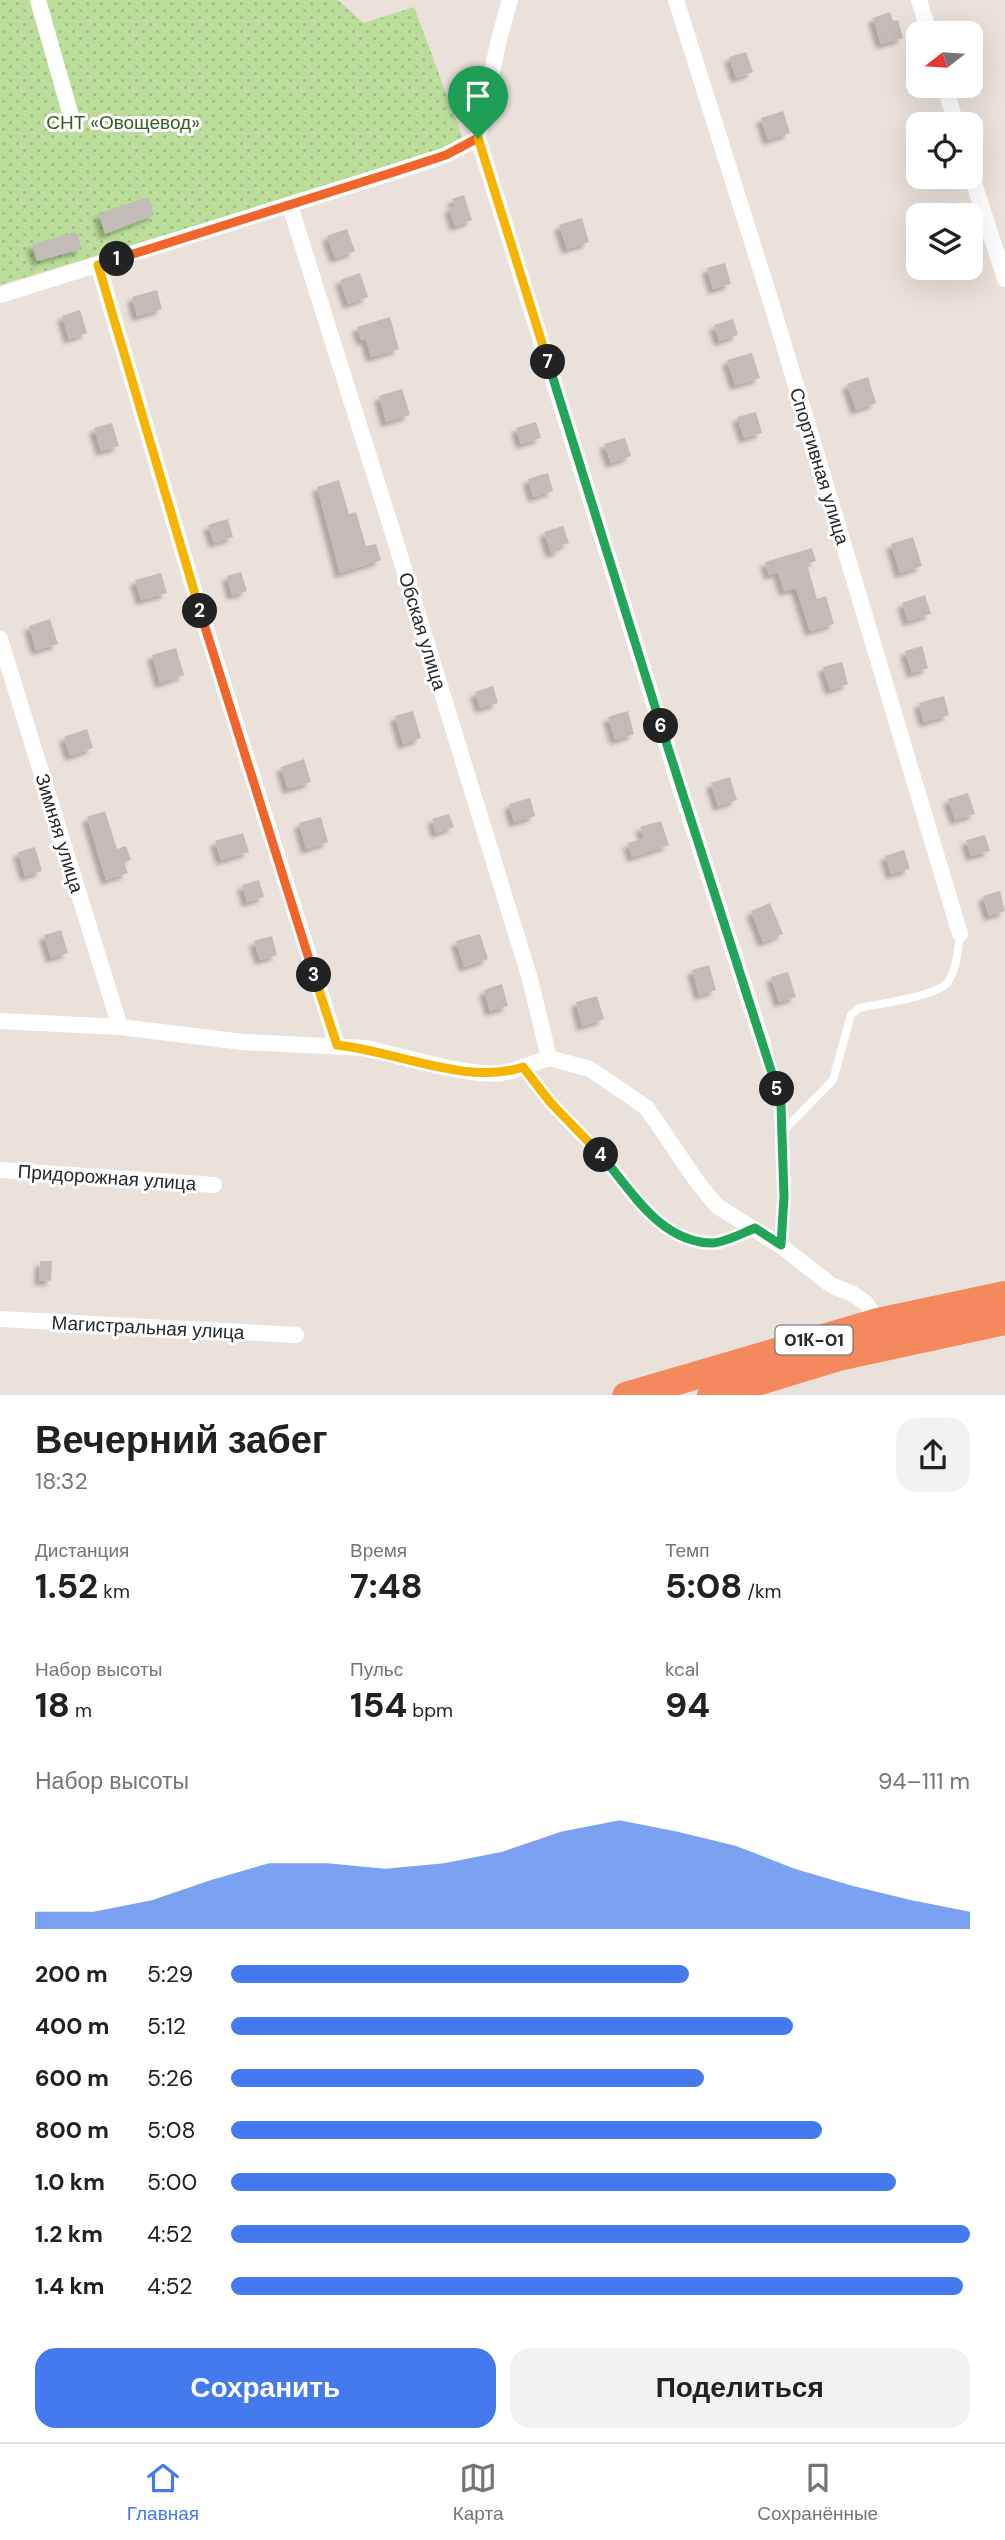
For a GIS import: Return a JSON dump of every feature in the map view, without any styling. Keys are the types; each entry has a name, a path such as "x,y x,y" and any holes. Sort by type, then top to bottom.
{"highway":[{"name":"01К-01","path":"626,1395 878,1322 1005,1295"},
{"name":"01К-01","path":"711,1395 838,1357 948,1331 1005,1321"}],"street":[{"path":"38,0 73,123"},
{"path":"510,0 478,138 674,768 764,1047"},
{"name":"Спортивная улица","path":"676,0 771,302 960,934"},
{"path":"919,0 925,21"},
{"path":"0,295 446,155 478,138"},
{"path":"976,189 1005,279"},
{"name":"Обская улица","path":"290,206 393,530 530,979 548,1058"},
{"path":"98,265 199,607 337,1045"},
{"name":"Зимняя улица","path":"0,639 120,1027"},
{"path":"0,1021 120,1027 243,1042 366,1048 479,1073 497,1074 548,1058 590,1069 647,1108 717,1206 781,1245 831,1285 866,1303 878,1322"},
{"name":"Придорожная улица","path":"0,1170 214,1185"},
{"name":"Магистральная улица","path":"0,1319 296,1335"}],"lane":[{"path":"781,1133 833,1080 851,1015 859,1009 932,992 946,985 954,971 960,934"},
{"path":"764,1047 781,1105 784,1197 781,1245"},
{"path":"523,1067 550,1102 577,1128 651,1215 670,1231 690,1239 715,1243 755,1228"}],"green space":[{"name":"СНТ «Овощевод»","path":"0,0 338,0 363,23 414,7 465,144 0,285"}],"building":[{"path":"890,12 893,21 898,20 903,38 881,44 873,18"},
{"path":"746,52 753,72 736,78 729,57"},
{"path":"783,111 790,133 768,140 761,118"},
{"path":"464,195 472,220 455,226 449,208 455,206 452,199"},
{"path":"148,197 154,215 105,234 99,214"},
{"path":"582,218 589,242 567,249 559,225"},
{"path":"347,229 355,251 335,258 327,236"},
{"path":"76,232 82,249 37,261 32,245"},
{"path":"725,263 731,284 713,289 707,268"},
{"path":"360,273 368,297 348,304 340,280"},
{"path":"157,290 162,309 137,316 132,297"},
{"path":"80,310 87,333 69,339 62,316"},
{"path":"390,317 399,349 371,357 366,339 361,340 357,327"},
{"path":"733,319 738,335 719,341 714,325"},
{"path":"752,353 760,378 735,385 727,360"},
{"path":"868,377 876,403 856,410 847,384"},
{"path":"402,389 410,415 386,422 379,396"},
{"path":"756,412 762,433 744,438 737,417"},
{"path":"536,422 541,438 521,444 516,428"},
{"path":"112,423 119,446 101,451 94,428"},
{"path":"625,438 631,456 611,463 604,444"},
{"path":"548,473 553,491 533,497 528,479"},
{"path":"339,480 349,514 356,512 366,546 376,544 381,560 340,573 317,487"},
{"path":"228,519 233,537 214,543 208,525"},
{"path":"563,526 569,543 559,546 561,550 551,553 544,532"},
{"path":"913,537 922,566 900,573 891,544"},
{"path":"812,548 816,561 807,564 817,599 826,596 834,624 810,631 796,588 784,591 778,572 769,575 765,562"},
{"path":"241,572 247,591 232,595 227,576"},
{"path":"161,573 167,593 141,600 135,580"},
{"path":"925,595 931,614 908,621 902,603"},
{"path":"50,619 58,644 36,650 29,626"},
{"path":"922,646 928,668 912,673 905,651"},
{"path":"176,648 184,675 160,683 152,655"},
{"path":"842,662 848,684 830,690 823,667"},
{"path":"493,686 498,703 480,708 475,692"},
{"path":"944,696 949,715 924,722 919,703"},
{"path":"413,711 421,738 403,744 395,716"},
{"path":"628,711 634,734 615,740 608,717"},
{"path":"87,729 93,748 70,756 64,737"},
{"path":"304,759 311,782 288,789 281,767"},
{"path":"730,777 737,800 718,806 711,783"},
{"path":"968,793 975,814 955,820 948,799"},
{"path":"530,798 535,816 514,822 509,804"},
{"path":"105,811 117,849 126,846 131,860 124,863 128,873 106,880 87,817"},
{"path":"449,814 454,827 436,833 432,819"},
{"path":"321,817 328,842 306,849 299,823"},
{"path":"661,821 669,845 632,857 628,843 644,838 640,827"},
{"path":"243,833 249,852 221,860 215,841"},
{"path":"985,835 990,851 971,856 966,840"},
{"path":"35,847 42,871 25,876 18,852"},
{"path":"904,850 910,869 891,874 885,856"},
{"path":"259,880 264,897 247,902 242,885"},
{"path":"1000,891 1005,911 989,916 983,896"},
{"path":"770,903 783,934 763,942 751,911"},
{"path":"61,930 68,953 51,958 44,935"},
{"path":"480,934 488,959 464,967 456,941"},
{"path":"272,936 277,955 260,960 254,941"},
{"path":"709,965 716,990 699,995 692,970"},
{"path":"788,972 796,997 779,1002 771,977"},
{"path":"502,984 508,1006 490,1011 484,990"},
{"path":"597,996 604,1019 582,1026 576,1002"},
{"path":"40,1261 52,1261 51,1281 39,1280"}],"route":[{"path":"478,138 678,781 775,1080 781,1105 784,1197 781,1245 755,1228 715,1243 690,1239 670,1231 651,1215 577,1128 550,1102 523,1067 497,1074 479,1073 366,1048 337,1045 199,607 98,265 446,155 478,138"}]}
